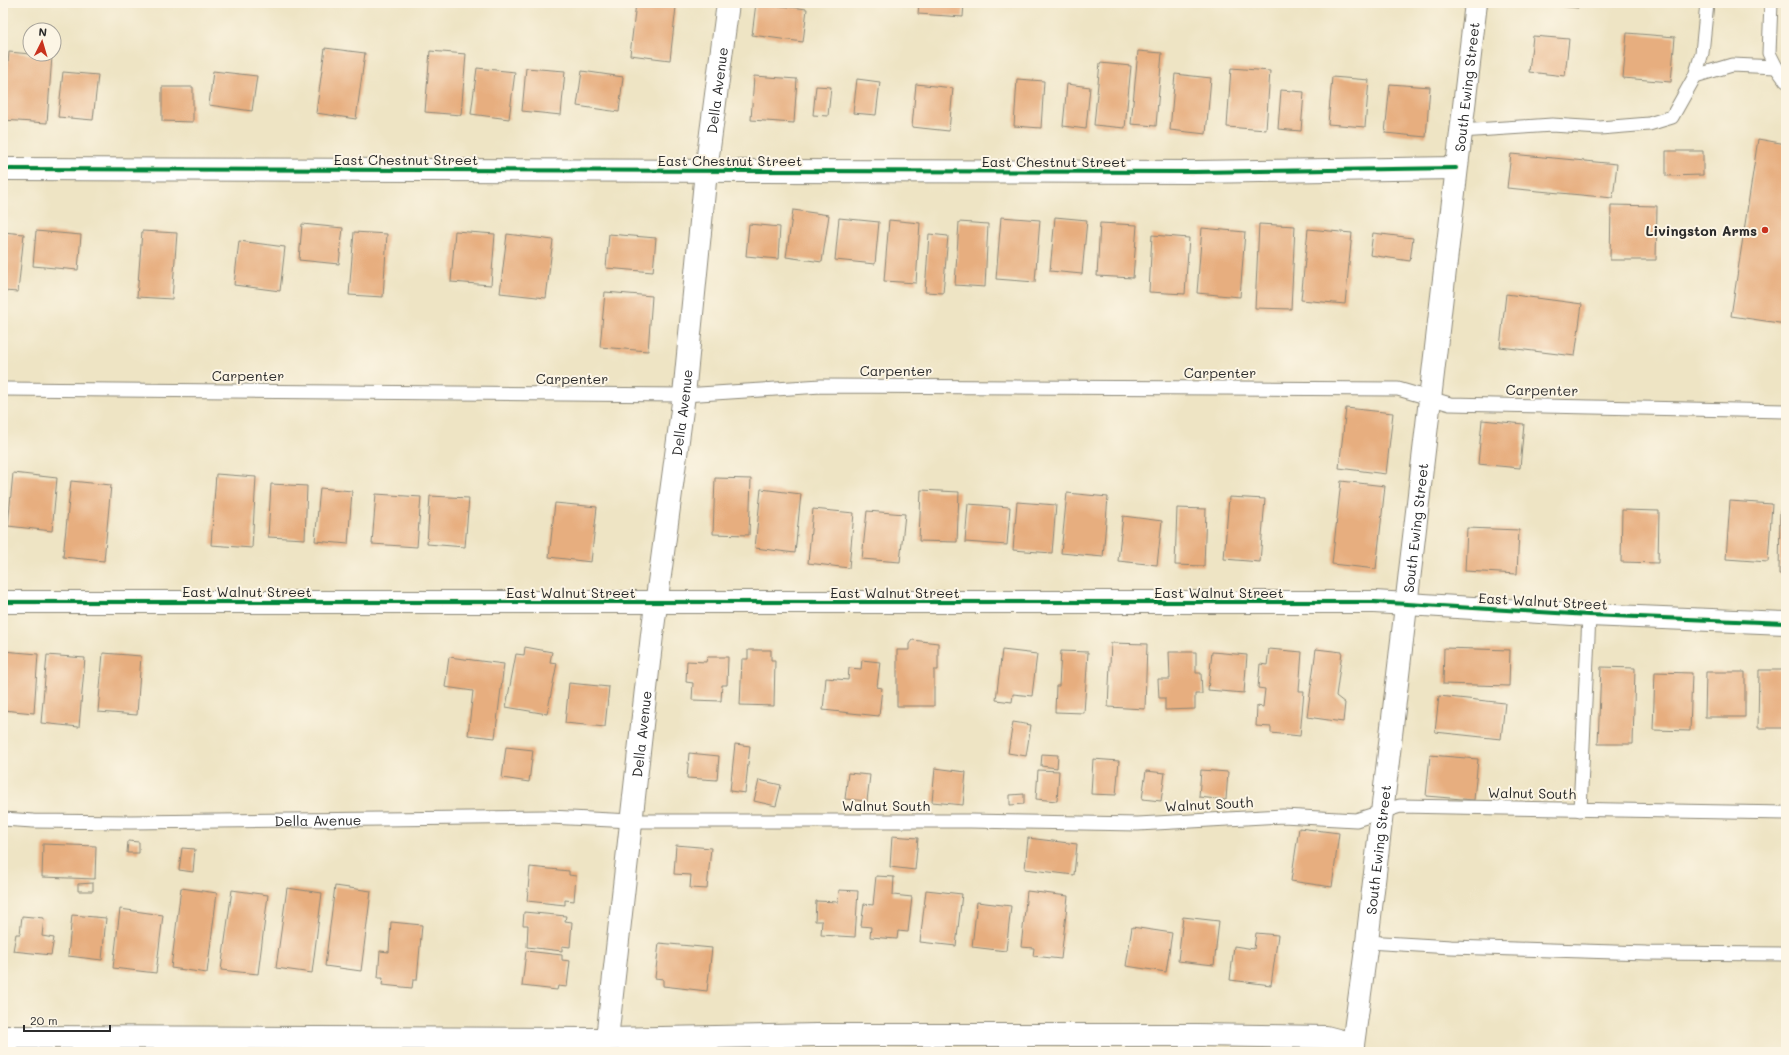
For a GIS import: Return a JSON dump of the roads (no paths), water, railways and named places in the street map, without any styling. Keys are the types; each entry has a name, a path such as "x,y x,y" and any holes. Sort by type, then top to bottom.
{"street":[{"name":"Della Avenue","path":"607,1039 657,603 684,395 706,171 728,3"},
{"name":"South Ewing Street","path":"1353,1048 1367,942 1405,604 1476,3"},
{"name":"East Chestnut Street","path":"3,169 1194,172 1456,168"},
{"name":"East Walnut Street","path":"3,602 1374,602 1786,623"},
{"path":"3,1037 552,1045 607,1039 778,1044 1204,1036 1326,1037 1353,1048"}],"lane":[{"path":"1460,131 1552,125 1600,128 1649,124 1672,118 1694,76 1702,53 1706,3"},
{"path":"1771,3 1769,53 1776,67 1786,81"},
{"path":"1694,76 1732,65 1776,67"},
{"name":"Carpenter","path":"3,390 684,395 820,386 1398,388 1450,404 1786,411"},
{"path":"1580,810 1589,614"},
{"name":"Walnut South","path":"632,821 970,821 1138,824 1283,816 1356,820 1400,806 1786,813"},
{"name":"Della Avenue","path":"3,819 34,821 131,822 549,817 632,821"},
{"path":"1367,942 1451,947 1630,953 1786,954"}],"place":[{"name":"Livingston Arms","path":"1765,230"}]}
